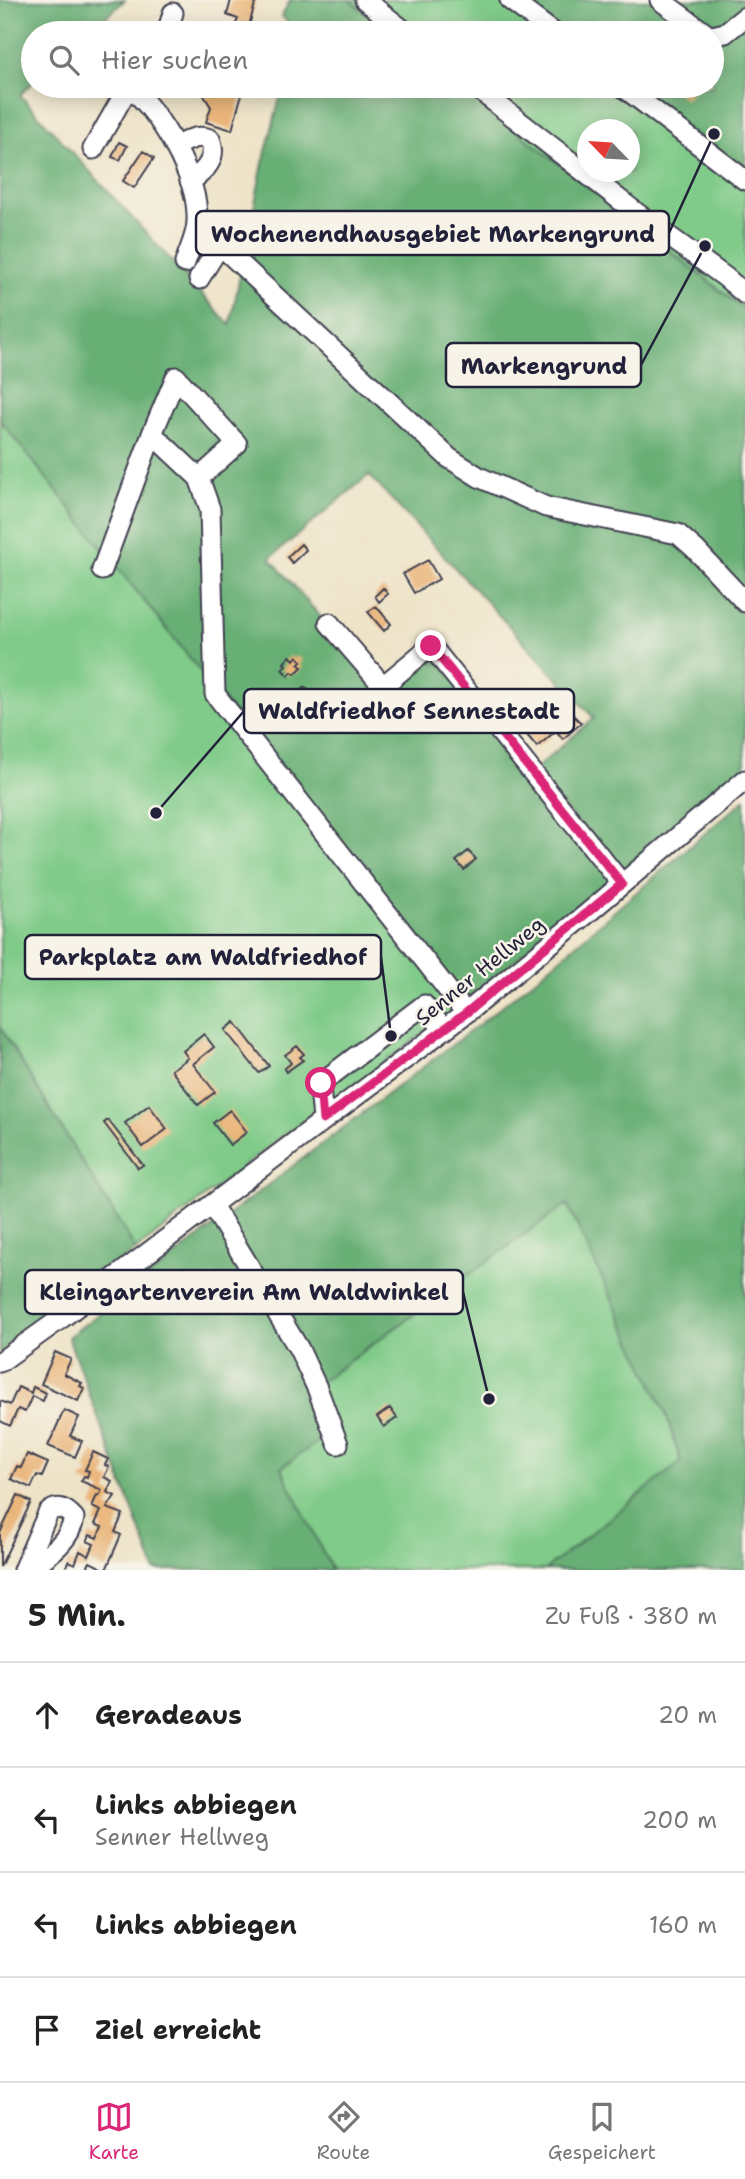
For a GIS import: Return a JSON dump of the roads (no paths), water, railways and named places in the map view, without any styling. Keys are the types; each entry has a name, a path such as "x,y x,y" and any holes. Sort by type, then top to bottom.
{"street":[{"path":"365,0 392,21"},
{"path":"510,0 538,21"},
{"path":"660,0 689,21"},
{"path":"171,21 173,13"},
{"path":"724,33 745,17"},
{"path":"93,149 122,98"},
{"path":"140,98 157,116 175,147 194,195 197,221 185,263"},
{"path":"489,98 745,294"},
{"path":"638,98 745,180"},
{"path":"175,147 192,138 202,136 210,139 213,147 208,167 190,181"},
{"path":"197,221 449,458 479,477 546,507 678,534 745,602"},
{"path":"199,279 220,245"},
{"path":"102,570 176,377 237,444 199,478"},
{"path":"152,434 199,478 210,509 215,694 466,1013"},
{"path":"329,623 383,686 431,646 622,884"},
{"name":"Senner Hellweg","path":"0,1362 466,1013 745,780"},
{"path":"323,1120 321,1083 424,1005 444,1030"},
{"path":"212,1205 299,1349 338,1444"}],"place":[{"name":"Wochenendhausgebiet Markengrund","path":"714,134"},
{"name":"Markengrund","path":"705,246"},
{"name":"Waldfriedhof Sennestadt","path":"156,813"},
{"name":"Parkplatz am Waldfriedhof","path":"391,1036"},
{"name":"Kleingartenverein Am Waldwinkel","path":"489,1399"}]}
